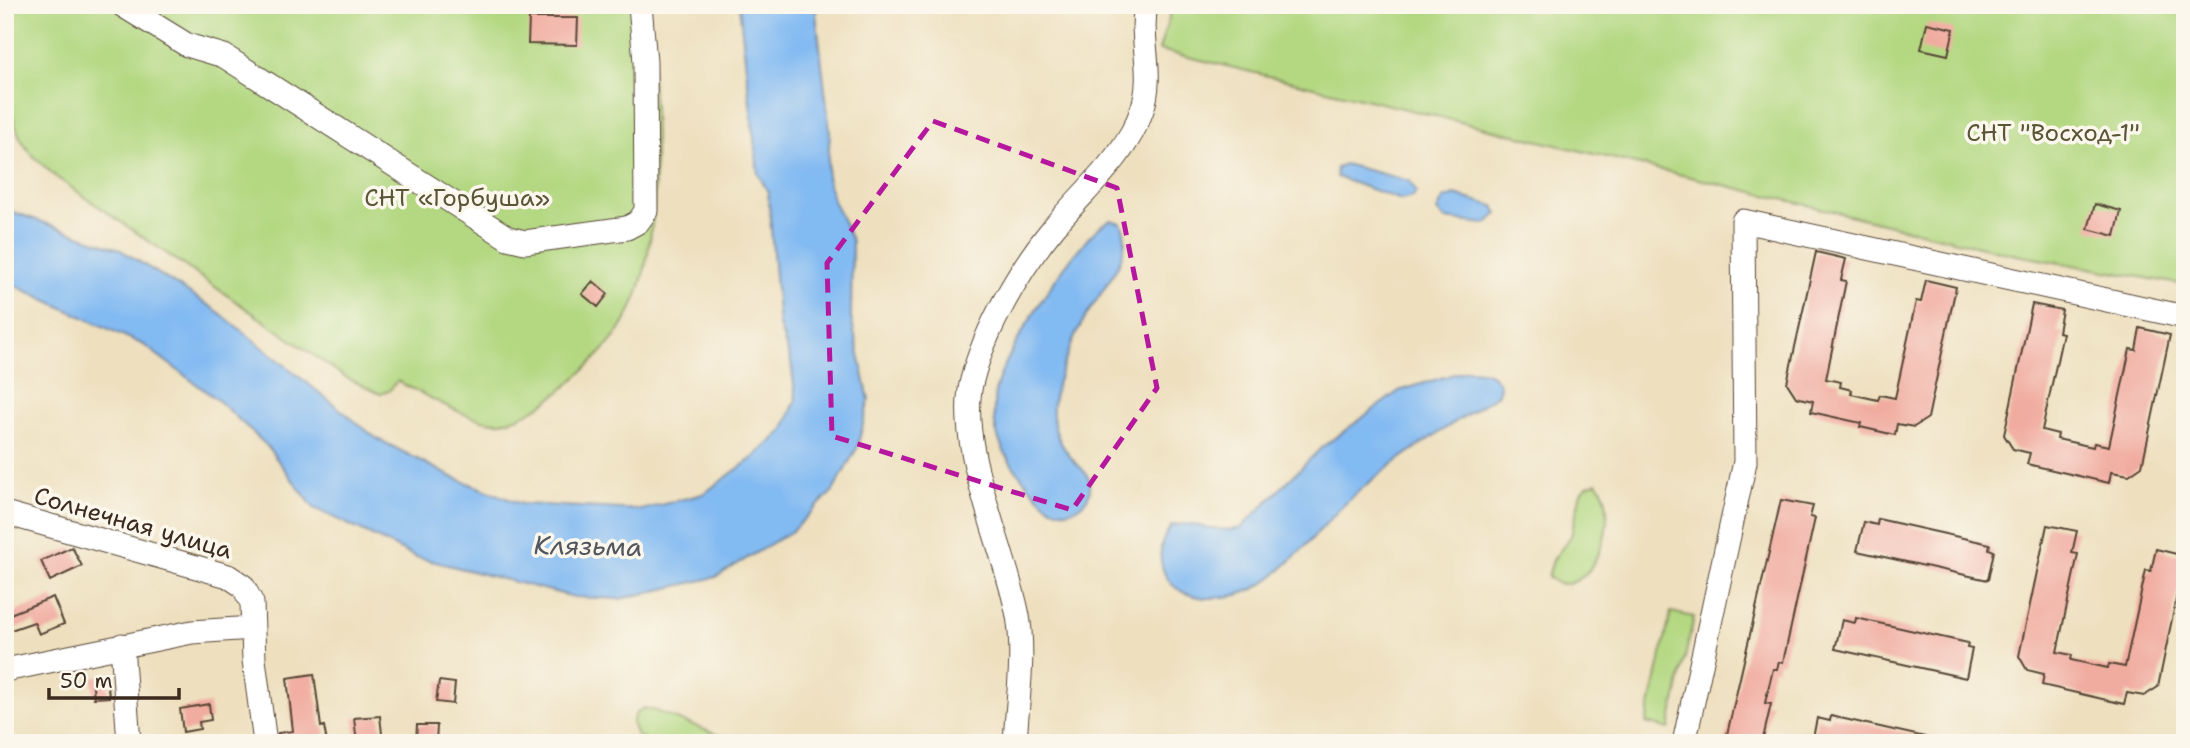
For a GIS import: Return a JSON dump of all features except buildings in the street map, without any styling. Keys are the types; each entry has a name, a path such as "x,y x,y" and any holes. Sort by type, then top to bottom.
{"street":[{"path":"122,5 187,46 224,56 508,238 525,242 627,229 638,222 646,211 645,62 640,5"},
{"path":"1015,743 1018,620 971,450 968,403 972,380 982,348 1029,259 1130,138 1143,109 1150,67 1146,5"},
{"path":"1684,743 1745,462 1743,221 2185,317"},
{"name":"Солнечная улица","path":"5,513 228,576 243,586 252,603 254,660 265,743"},
{"path":"5,670 192,632 253,628"},
{"path":"122,645 129,743"}],"highlighted area":[{"path":"933,121 1117,188 1157,388 1072,510 832,436 827,263"}],"green space":[{"name":"СНТ «Горбуша»","path":"7,5 648,5 655,125 653,213 648,255 638,293 623,325 600,354 558,393 520,417 500,422 462,413 397,381 389,391 380,394 345,377 56,177 31,154 19,135 9,100"},
{"name":"СНТ \"Восход-1\"","path":"1173,5 2185,5 2185,285 2016,255 1159,50"},
{"path":"1597,482 1605,497 1605,535 1589,570 1577,581 1563,584 1548,577 1553,560 1571,536 1581,492"},
{"path":"1671,612 1694,617 1669,729 1646,723"},
{"path":"644,708 739,743 656,743 637,736 632,723 636,713"}],"water":[{"name":"Клязьма","path":"739,5 815,5 830,132 827,177 833,200 852,241 851,318 869,400 857,448 833,491 792,531 716,577 620,599 574,597 416,557 314,508 266,445 219,401 144,345 5,281 5,209 119,249 216,310 376,438 450,476 521,504 641,510 703,494 754,457 783,431 796,400 791,362 779,325 768,192 758,174"},
{"path":"1344,164 1410,181 1416,192 1413,197 1401,200 1337,177 1336,168"},
{"path":"1455,195 1494,206 1498,214 1485,224 1445,219 1437,211 1443,199"},
{"path":"1111,220 1121,223 1125,234 1121,258 1075,336 1056,388 1053,411 1057,435 1072,459 1086,473 1090,484 1088,497 1084,502 1073,509 1061,511 1039,497 1004,452 994,421 995,393 1013,349 1045,295 1081,246 1097,229"},
{"path":"1467,370 1483,371 1495,378 1500,387 1497,395 1367,484 1269,579 1257,587 1231,596 1202,598 1177,588 1168,579 1162,566 1161,550 1171,526 1187,524 1223,530 1241,528 1321,448 1399,391"}]}
